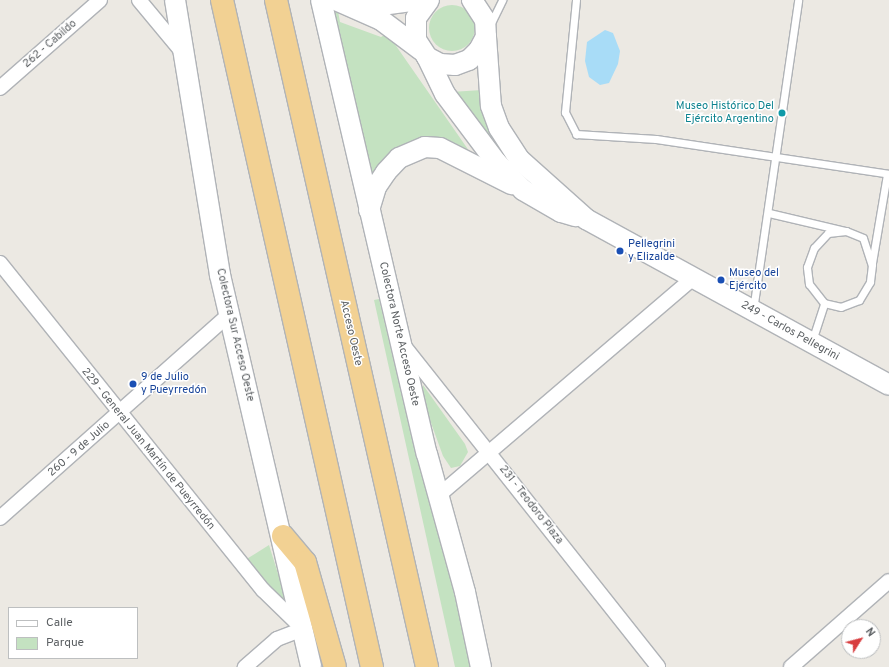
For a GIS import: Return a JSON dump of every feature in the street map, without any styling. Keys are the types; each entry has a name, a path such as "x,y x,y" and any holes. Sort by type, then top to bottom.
{"highway":[{"path":"222,0 372,667"},
{"name":"Acceso Oeste","path":"276,0 427,667"},
{"path":"283,536 305,562 335,667"}],"street":[{"name":"262 - Cabildo","path":"0,88 100,0"},
{"path":"139,0 188,59"},
{"name":"Colectora Sur Acceso Oeste","path":"175,0 188,59 208,211 229,315 283,536 311,667"},
{"name":"Colectora Norte Acceso Oeste","path":"321,0 438,496 481,667"},
{"name":"249 - Carlos Pellegrini","path":"350,5 420,0"},
{"path":"429,0 416,18 414,30 424,53 440,64 462,62 480,50 486,35"},
{"name":"249 - Carlos Pellegrini","path":"472,0 485,20 491,106 499,128 519,159 586,219 753,312 889,385"},
{"name":"249 - Carlos Pellegrini","path":"350,5 424,53 460,117 523,190 561,212 586,219"},
{"path":"370,210 376,187 386,172 399,158 425,147 440,148 523,190"},
{"name":"229 - General Juan Martín de Pueyrredón","path":"0,263 119,414 263,590 303,629"},
{"path":"438,496 693,278"},
{"name":"260 - 9 de Julio","path":"0,518 229,315"},
{"name":"231 - Teodoro Plaza","path":"402,344 658,667"},
{"path":"791,667 889,581"},
{"path":"245,667 277,639 303,629"}],"lane":[{"path":"486,35 502,0"},
{"path":"576,0 565,112 576,134 656,139 888,174 870,282 859,300 841,307 824,303 809,284 807,267 814,248 828,233 846,231"},
{"path":"753,312 769,213 798,0"},
{"path":"769,213 846,231 863,238 872,264"},
{"path":"812,344 824,303"}],"green space":[{"path":"328,0 336,0 340,22 381,37 386,34 392,40 474,158 452,144 372,177"},
{"path":"457,5 461,6 471,15 474,19 474,37 465,47 457,51 447,51 439,47 430,37 429,23 433,15 443,6"},
{"path":"482,90 521,172 512,168 451,92"},
{"path":"379,299 414,447 449,554 475,667 455,667 374,300"},
{"path":"423,385 465,444 468,452 460,466 451,468 443,456 422,398"},
{"path":"269,545 286,599 284,605 245,560"}],"water":[{"path":"605,30 613,33 620,51 618,64 609,83 600,85 589,77 585,61 587,42"}],"place":[{"name":"Museo Histórico Del Ejército Argentino","path":"782,113"},
{"name":"Pellegrini y Elizalde","path":"620,251"},
{"name":"Museo del Ejército","path":"721,280"},
{"name":"9 de Julio y Pueyrredón","path":"133,384"}]}
